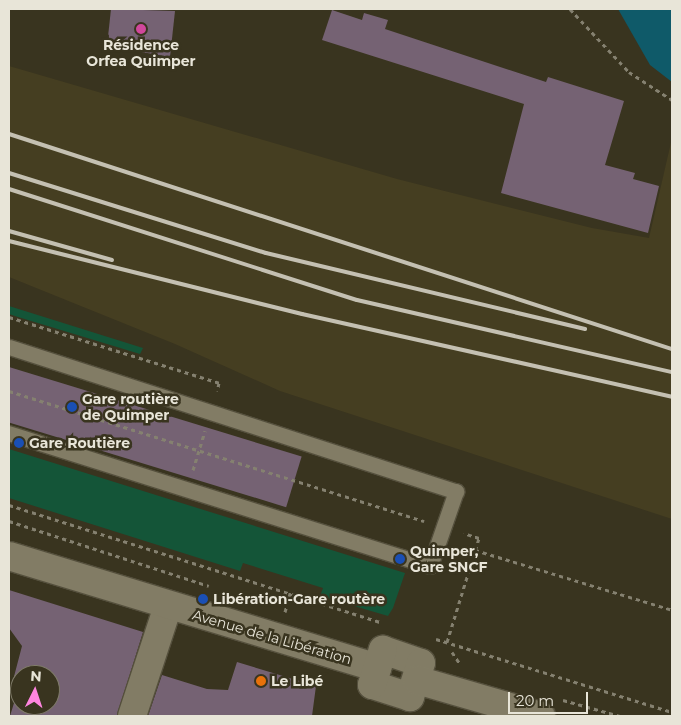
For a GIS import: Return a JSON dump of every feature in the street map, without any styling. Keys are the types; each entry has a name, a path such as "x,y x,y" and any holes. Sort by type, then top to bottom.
{"main road":[{"name":"Avenue de la Libération","path":"9,556 168,606 377,668 383,650 421,662 417,680 542,716"},
{"path":"132,716 168,606"}],"lane":[{"path":"9,347 456,491 430,566 9,433"}],"path":[{"path":"570,9 629,72 672,100"},
{"path":"9,391 294,480"},
{"path":"9,505 384,624"},
{"path":"9,520 212,587"},
{"path":"475,550 672,610"},
{"path":"276,608 294,613"},
{"path":"432,638 672,712"}],"shaded area":[{"path":"9,66 397,179 592,228 649,238 672,138 672,519 280,391 175,344 9,277"}],"green space":[{"path":"9,306 143,348 140,354 18,317 9,314"},
{"path":"9,449 405,573 393,608 388,616 320,596 323,588 243,563 240,571 9,498"}],"water":[{"path":"618,9 672,9 672,82 650,65"}],"building":[{"name":"Résidence Orfea Quimper","path":"111,9 175,11 170,57 107,46"},
{"path":"332,10 362,20 364,13 388,20 385,29 546,82 548,77 624,101 605,165 635,173 633,179 659,186 648,233 501,193 524,104 322,40"},
{"path":"9,367 302,456 286,507 9,422"},
{"path":"9,590 143,632 117,716 10,716 60,715 60,665 17,665 22,646 9,628"},
{"path":"237,662 316,686 312,716 148,716 162,675 207,689 228,690"}],"railway":[{"path":"9,134 672,349"},
{"path":"9,173 266,253 585,329"},
{"path":"9,189 357,300 672,372"},
{"path":"9,231 112,260"},
{"path":"9,241 302,314 672,397"}],"place":[{"name":"Résidence Orfea Quimper","path":"141,29"},
{"name":"Gare routière de Quimper","path":"72,407"},
{"name":"Gare Routière","path":"19,443"},
{"name":"Quimper, Gare SNCF","path":"400,559"},
{"name":"Libération-Gare routère","path":"203,599"},
{"name":"Le Libé","path":"261,681"}]}
